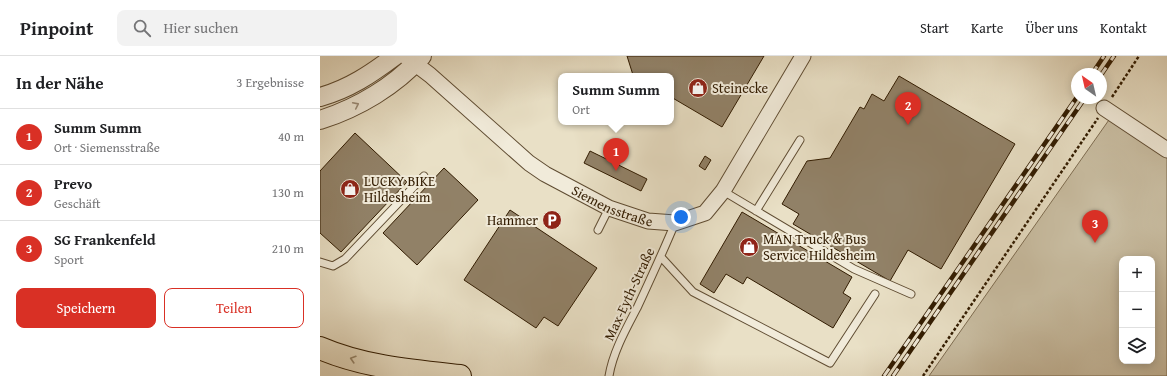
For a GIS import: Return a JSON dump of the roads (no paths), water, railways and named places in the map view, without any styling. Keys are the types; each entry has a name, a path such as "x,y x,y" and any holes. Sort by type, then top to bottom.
{"highway":[{"path":"320,348 357,360 382,366 460,376"}],"street":[{"path":"320,97 330,94 368,76 395,56"},
{"name":"Siemensstraße","path":"414,58 529,163 545,174 609,208 648,221 675,223 705,213 723,191 803,56"},
{"path":"320,120 361,103 385,88 414,58"},
{"path":"1104,108 1167,150"}],"lane":[{"path":"756,211 800,140"},
{"path":"320,262 333,266 345,259 424,176"},
{"path":"723,191 854,269 911,294"},
{"path":"598,230 609,208"},
{"name":"Max-Eyth-Straße","path":"609,376 611,365 621,340 675,223"},
{"path":"661,256 693,292 830,362 875,294"}],"railway":[{"path":"1096,68 1104,56"},
{"path":"1106,68 1114,56"},
{"path":"884,376 1072,104"},
{"path":"893,376 1081,104"}],"place":[{"name":"Steinecke","path":"698,88"},
{"name":"Prevo","path":"908,125"},
{"name":"Summ Summ","path":"616,171"},
{"name":"LUCKY BIKE Hildesheim","path":"350,189"},
{"name":"Hammer","path":"552,220"},
{"name":"SG Frankenfeld","path":"1095,243"},
{"name":"MAN Truck & Bus Service Hildesheim","path":"749,247"}]}
